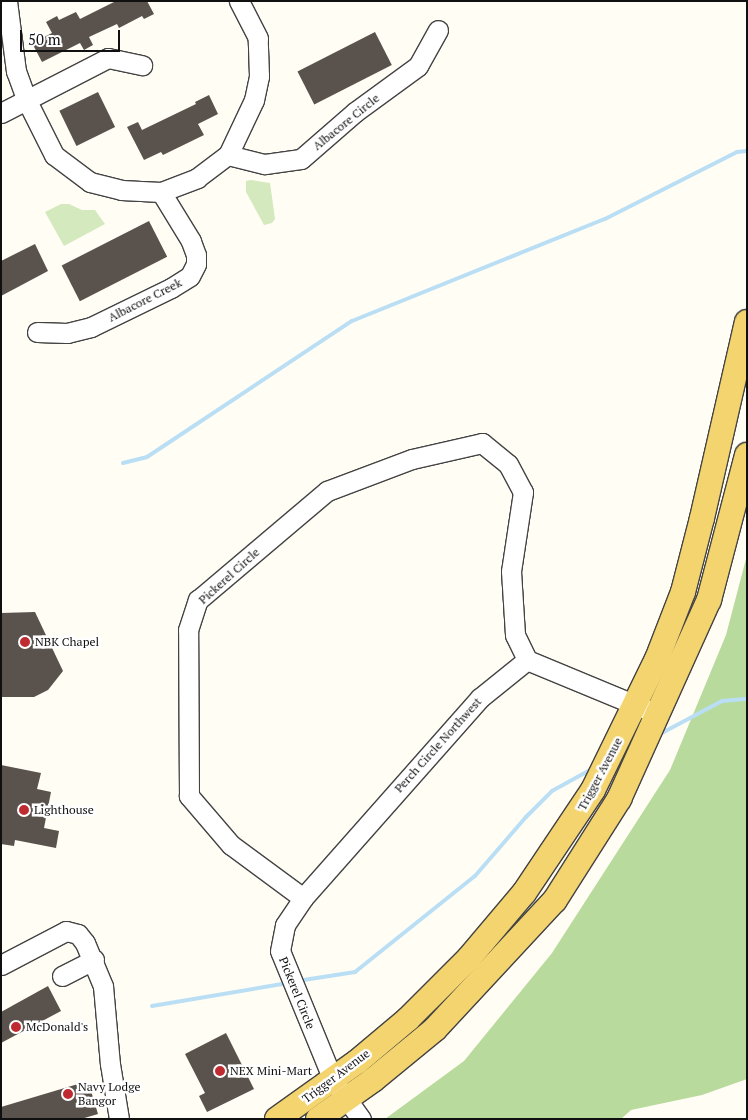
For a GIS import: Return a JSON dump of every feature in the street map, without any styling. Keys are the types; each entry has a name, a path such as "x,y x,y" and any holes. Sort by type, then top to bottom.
{"main road":[{"name":"Trigger Avenue","path":"318,1119 346,1100 434,1029 555,900 618,799 646,710 657,659 683,592 747,322"},
{"name":"Trigger Avenue","path":"277,1119 332,1080 408,1019 469,958 524,893 646,710 709,600 747,455"}],"street":[{"path":"7,1 16,71 26,99 54,155 90,182 121,190 161,192 197,178 228,155 254,100 259,76 258,38 239,1"},
{"name":"Albacore Circle","path":"228,155 265,164 301,159 355,112 418,66 438,30"},
{"path":"1,112 108,58 142,65"},
{"name":"Albacore Creek","path":"36,332 66,333 91,327 172,288 190,276 196,264 196,255 161,192"},
{"name":"Pickerel Circle","path":"361,1119 332,1080 280,951 285,925 303,898 231,845 189,796 188,630 198,600 327,491 412,459 482,443 508,464 523,492 511,571 516,635 527,660"},
{"path":"527,660 646,710"},
{"name":"Perch Circle Northwest","path":"303,898 480,698 527,660"},
{"path":"1,964 66,931 78,934 94,960 103,986 110,1064 120,1119"},
{"path":"62,976 94,960"}],"green space":[{"path":"246,181 270,183 275,219 272,223 264,225 246,192"},
{"path":"61,204 69,204 82,210 95,210 105,224 64,246 45,212"},
{"path":"747,555 747,1079 702,1095 631,1110 621,1119 385,1119 464,1061 552,953 670,770 726,635"}],"building":[{"path":"116,1 147,1 154,14 144,19 142,16 119,28 117,24 89,37 93,45 84,50 80,43 42,62 32,43 52,33 46,22 57,16 59,20 76,12 80,19"},
{"path":"375,32 392,65 314,104 297,71"},
{"path":"98,92 115,127 76,146 59,111"},
{"path":"209,95 218,114 198,124 204,135 163,155 161,152 144,160 127,127 138,122 142,130 196,104 195,102"},
{"path":"149,221 167,257 80,301 62,265"},
{"path":"35,244 48,271 1,296 1,261"},
{"name":"NBK Chapel","path":"35,612 63,671 48,690 34,697 1,697 1,613"},
{"name":"Lighthouse","path":"1,765 41,773 37,789 51,792 44,828 59,831 56,848 15,840 14,846 1,844"},
{"name":"McDonald's","path":"48,986 61,1011 1,1043 1,1012"},
{"name":"NEX Mini-Mart","path":"226,1033 254,1089 207,1112 199,1096 205,1093 185,1054"},
{"name":"Navy Lodge Bangor","path":"88,1081 98,1114 81,1119 1,1119 1,1107"}],"waterway":[{"path":"123,463 147,457 352,321 605,219 737,152 747,151"},
{"path":"658,735 722,701 747,699"},
{"path":"297,981 355,972 475,876 526,817 552,791 592,769"},
{"path":"152,1006 288,983"}],"place":[{"name":"NBK Chapel","path":"25,642"},
{"name":"Lighthouse","path":"24,810"},
{"name":"McDonald's","path":"16,1027"},
{"name":"NEX Mini-Mart","path":"220,1071"},
{"name":"Navy Lodge Bangor","path":"68,1094"}]}
